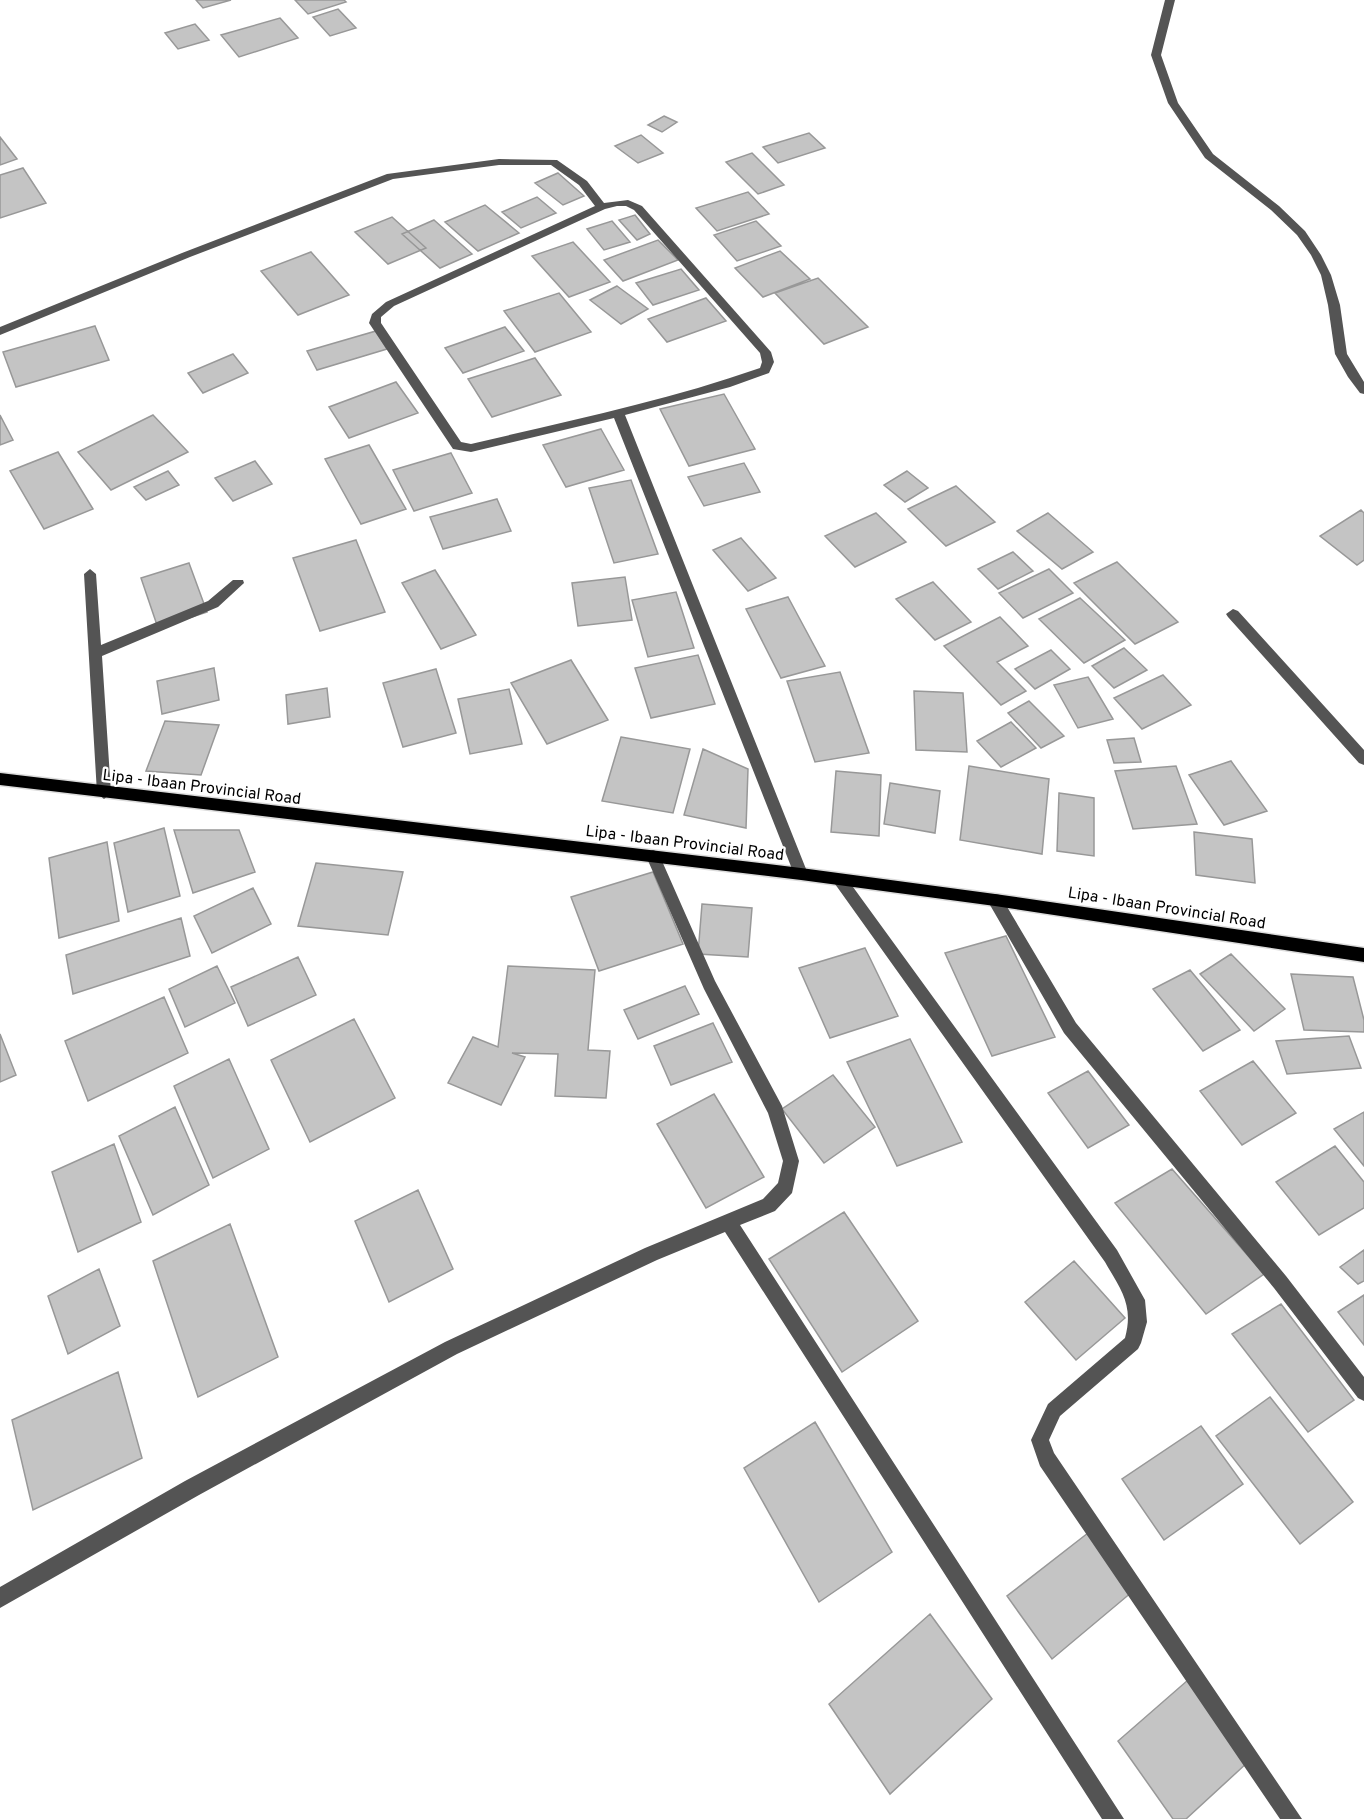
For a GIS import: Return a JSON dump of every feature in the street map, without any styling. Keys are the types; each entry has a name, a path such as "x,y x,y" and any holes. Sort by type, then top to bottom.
{"main road":[{"name":"Lipa - Ibaan Provincial Road","path":"0,779 801,874 995,900 1364,955"}],"street":[{"path":"1170,0 1156,54 1173,103 1209,156 1275,208 1301,233 1316,255 1326,275 1334,305 1341,354 1364,390"},
{"path":"0,331 186,255 391,176 499,162 553,162 583,183 601,207"},
{"path":"628,203 638,208 765,352 768,362 765,370 618,413 471,448 457,446 375,323 376,316 390,304 601,207 628,203"},
{"path":"618,413 801,874"},
{"path":"90,574 104,793"},
{"path":"96,653 213,604 238,583"},
{"path":"1233,614 1364,759"},
{"path":"0,1598 192,1488 452,1348 651,1254 769,1205 786,1186 791,1161 776,1111 709,984 653,856"},
{"path":"840,880 1111,1256 1136,1300 1138,1322 1132,1343 1054,1410 1040,1440 1047,1459 1292,1819"},
{"path":"995,900 1070,1028 1280,1282 1364,1392"},
{"path":"728,1222 1114,1819"}],"building":[{"path":"196,0 231,0 203,8"},
{"path":"295,0 344,0 346,2 308,14"},
{"path":"338,9 356,28 330,36 313,17"},
{"path":"280,18 298,38 239,57 221,35"},
{"path":"195,24 209,40 178,49 165,33"},
{"path":"664,116 677,122 662,132 648,125"},
{"path":"809,133 825,148 778,163 763,147"},
{"path":"641,135 663,153 638,163 615,146"},
{"path":"0,137 17,159 0,165"},
{"path":"752,153 784,185 758,194 726,162"},
{"path":"23,168 46,203 0,218 0,175"},
{"path":"558,173 584,196 563,205 535,183"},
{"path":"748,192 769,214 717,231 696,208"},
{"path":"537,197 556,213 521,228 502,212"},
{"path":"485,205 519,233 478,251 445,222"},
{"path":"635,215 650,234 637,240 619,220"},
{"path":"392,217 426,248 388,264 355,232"},
{"path":"434,220 472,254 440,268 402,234"},
{"path":"612,221 630,242 604,250 587,229"},
{"path":"756,221 781,246 737,261 714,235"},
{"path":"658,240 678,260 623,281 604,260"},
{"path":"573,242 610,282 569,297 532,256"},
{"path":"780,251 810,279 763,297 735,268"},
{"path":"311,252 349,295 298,315 261,271"},
{"path":"681,269 699,290 653,305 636,283"},
{"path":"818,278 868,327 824,344 775,293"},
{"path":"617,286 648,309 621,324 590,300"},
{"path":"559,293 591,332 535,352 504,311"},
{"path":"706,298 726,321 667,342 648,319"},
{"path":"95,326 109,360 16,387 3,352"},
{"path":"505,327 524,351 463,373 445,348"},
{"path":"376,331 387,349 317,370 307,351"},
{"path":"233,354 248,373 203,393 188,373"},
{"path":"535,358 561,395 492,417 468,379"},
{"path":"396,382 418,413 349,438 329,407"},
{"path":"724,394 755,449 689,466 660,409"},
{"path":"0,415 13,440 0,445"},
{"path":"153,415 188,452 111,490 78,452"},
{"path":"601,429 624,470 566,487 543,445"},
{"path":"369,445 406,509 361,524 325,459"},
{"path":"58,452 93,509 44,529 10,471"},
{"path":"451,453 472,493 414,511 393,470"},
{"path":"255,461 272,484 233,501 215,478"},
{"path":"744,463 760,492 704,506 688,477"},
{"path":"168,471 179,485 146,500 134,487"},
{"path":"907,471 928,488 905,502 884,485"},
{"path":"631,480 658,554 614,563 589,488"},
{"path":"956,486 995,522 946,546 908,509"},
{"path":"497,499 511,531 443,549 430,517"},
{"path":"1361,510 1364,513 1364,560 1357,565 1320,536"},
{"path":"876,513 906,542 855,567 825,536"},
{"path":"1048,513 1093,552 1062,569 1017,531"},
{"path":"741,538 776,578 748,591 713,550"},
{"path":"356,540 385,612 320,631 293,558"},
{"path":"1013,552 1033,571 998,589 978,569"},
{"path":"1117,562 1178,622 1135,644 1074,583"},
{"path":"189,563 207,612 158,628 141,578"},
{"path":"1049,569 1073,593 1023,618 999,593"},
{"path":"435,570 476,635 441,649 402,583"},
{"path":"625,577 632,620 578,626 572,583"},
{"path":"933,582 971,622 935,640 896,599"},
{"path":"676,592 694,648 648,657 632,600"},
{"path":"788,597 825,666 781,678 746,609"},
{"path":"1080,598 1125,640 1084,663 1039,619"},
{"path":"1000,617 1028,646 997,662 1026,691 1001,705 944,646"},
{"path":"1124,648 1147,670 1114,688 1092,666"},
{"path":"1051,650 1070,669 1035,689 1015,669"},
{"path":"698,655 715,704 651,718 635,668"},
{"path":"571,660 608,720 547,744 511,683"},
{"path":"214,668 219,700 162,714 157,681"},
{"path":"436,669 456,733 403,747 383,683"},
{"path":"840,672 869,753 815,762 787,681"},
{"path":"1163,675 1191,705 1142,729 1114,698"},
{"path":"1088,677 1113,719 1078,728 1054,685"},
{"path":"327,688 330,717 288,724 286,695"},
{"path":"509,689 522,744 470,754 458,699"},
{"path":"914,691 963,693 967,752 916,750"},
{"path":"1029,701 1064,736 1041,748 1008,713"},
{"path":"165,721 219,725 201,775 146,771"},
{"path":"1011,722 1036,748 1001,767 977,741"},
{"path":"621,737 690,749 673,813 602,801"},
{"path":"1134,738 1141,762 1114,763 1107,740"},
{"path":"703,749 748,769 746,828 684,815"},
{"path":"1231,761 1267,811 1224,825 1189,775"},
{"path":"969,766 1049,779 1042,854 960,840"},
{"path":"1176,766 1197,824 1133,829 1115,771"},
{"path":"836,771 881,775 879,836 831,832"},
{"path":"890,783 940,791 935,833 884,824"},
{"path":"1059,793 1094,798 1094,856 1057,851"},
{"path":"164,828 180,896 128,912 114,843"},
{"path":"174,830 239,830 255,872 193,893"},
{"path":"1194,832 1252,839 1255,883 1196,875"},
{"path":"107,842 119,921 59,938 49,858"},
{"path":"316,863 403,872 388,935 298,926"},
{"path":"653,872 683,944 599,971 571,897"},
{"path":"253,888 271,924 212,953 194,916"},
{"path":"702,904 752,908 748,957 698,954"},
{"path":"181,918 190,956 73,994 66,955"},
{"path":"1006,936 1055,1037 992,1056 945,953"},
{"path":"865,948 898,1016 830,1038 799,968"},
{"path":"1231,954 1285,1009 1254,1031 1200,974"},
{"path":"298,957 316,995 248,1026 231,987"},
{"path":"217,966 235,1003 185,1027 169,989"},
{"path":"508,966 595,970 588,1050 610,1051 606,1098 555,1096 558,1054 512,1053 525,1057 501,1105 448,1083 473,1037 498,1047"},
{"path":"1190,970 1240,1030 1203,1051 1153,989"},
{"path":"1291,974 1353,977 1364,1020 1364,1032 1304,1030"},
{"path":"685,986 699,1014 638,1039 624,1010"},
{"path":"164,997 188,1053 88,1101 65,1041"},
{"path":"354,1019 395,1098 310,1142 271,1060"},
{"path":"713,1023 732,1062 671,1085 654,1046"},
{"path":"0,1034 16,1075 0,1082"},
{"path":"1349,1036 1361,1068 1287,1074 1276,1041"},
{"path":"910,1039 962,1142 897,1166 847,1062"},
{"path":"229,1059 269,1149 213,1178 174,1086"},
{"path":"1253,1061 1296,1113 1242,1145 1200,1091"},
{"path":"1088,1071 1129,1125 1088,1148 1048,1093"},
{"path":"833,1075 875,1127 824,1163 782,1109"},
{"path":"714,1094 764,1177 706,1208 657,1124"},
{"path":"175,1107 209,1185 153,1215 119,1136"},
{"path":"1364,1112 1364,1166 1334,1129"},
{"path":"114,1144 141,1222 78,1252 52,1172"},
{"path":"1335,1146 1364,1182 1364,1208 1319,1235 1276,1182"},
{"path":"1172,1169 1264,1274 1206,1314 1115,1203"},
{"path":"418,1190 453,1269 389,1302 355,1221"},
{"path":"844,1212 918,1321 842,1372 769,1259"},
{"path":"230,1224 278,1357 198,1397 153,1261"},
{"path":"1364,1250 1364,1281 1358,1284 1340,1267"},
{"path":"1074,1261 1125,1318 1076,1360 1025,1302"},
{"path":"99,1269 120,1326 68,1354 48,1296"},
{"path":"1364,1295 1364,1345 1338,1312"},
{"path":"1281,1304 1354,1400 1308,1432 1232,1334"},
{"path":"118,1372 142,1458 33,1510 12,1420"},
{"path":"1270,1397 1353,1502 1300,1544 1216,1436"},
{"path":"815,1422 892,1552 819,1602 744,1468"},
{"path":"1201,1426 1243,1484 1164,1540 1122,1479"},
{"path":"1088,1533 1132,1592 1052,1659 1007,1596"},
{"path":"930,1614 992,1699 890,1794 829,1704"},
{"path":"1188,1680 1248,1762 1186,1819 1173,1819 1118,1741"}]}
